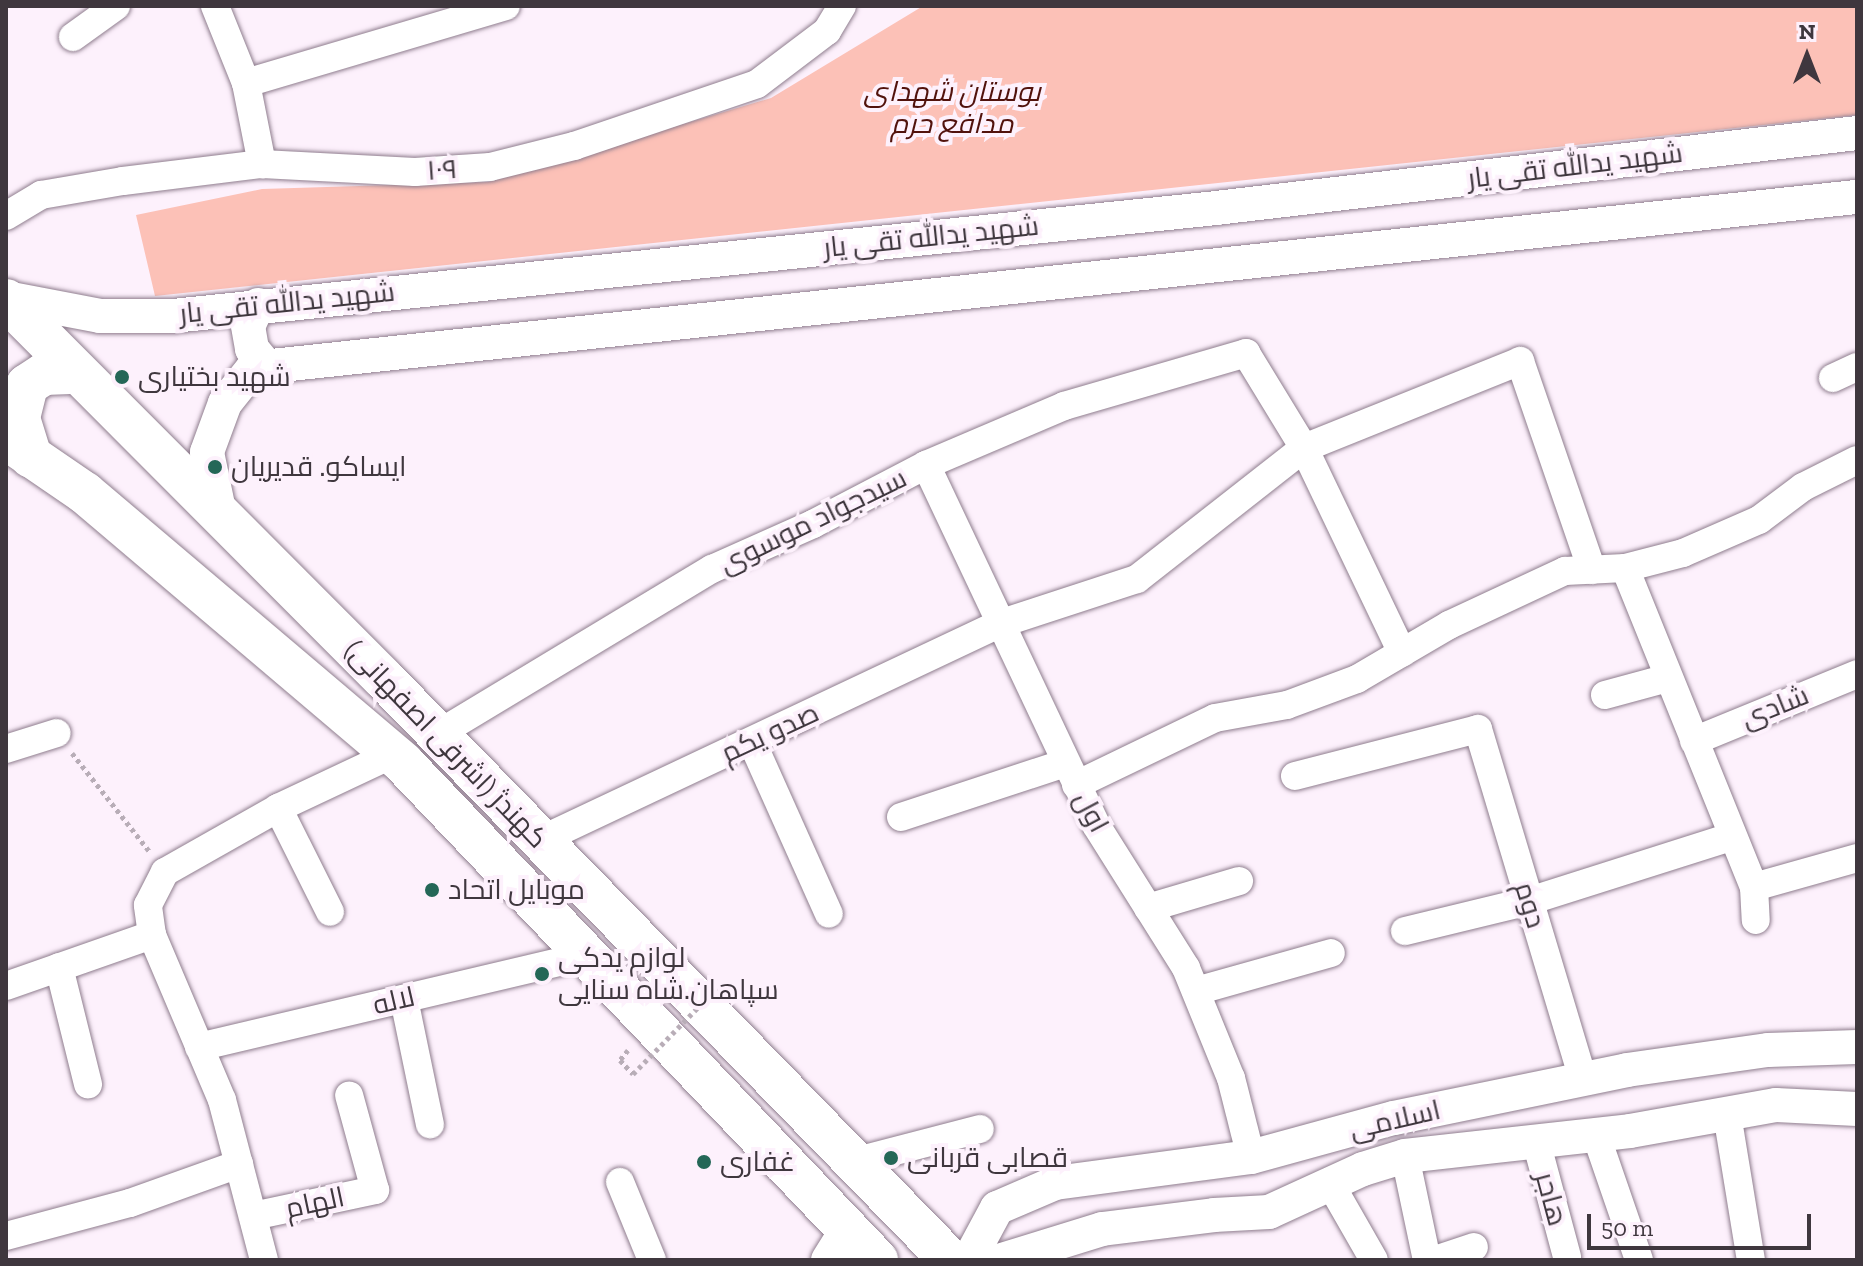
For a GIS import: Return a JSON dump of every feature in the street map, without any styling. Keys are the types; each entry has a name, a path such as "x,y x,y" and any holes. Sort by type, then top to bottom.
{"main road":[{"name":"کهندژ (اشرفی اصفهانی)","path":"6,299 438,734 950,1260"},
{"path":"19,448 19,418 27,385 44,374 77,373"},
{"name":"کهندژ (اشرفی اصفهانی)","path":"19,448 85,493 393,754 588,955 838,1245 877,1260"}],"street":[{"path":"73,37 116,6"},
{"path":"215,6 246,83 262,164"},
{"path":"246,83 506,6"},
{"name":"۱۰۹","path":"7,212 41,195 262,164 415,172 490,167 574,146 757,84 827,31 842,6"},
{"name":"شهید یدالله تقی یار","path":"6,299 100,316 173,316 1216,208 1857,133"},
{"name":"شهید یدالله تقی یار","path":"220,515 207,452 225,403 253,368 1857,197"},
{"path":"258,305 248,326 252,349 267,367"},
{"name":"سیدجواد موسوی","path":"438,734 712,569 813,524 926,465 1064,406 1246,353 1304,448"},
{"name":"صدو یکم","path":"541,840 999,624 1137,579 1304,448 1520,361 1592,570"},
{"path":"1304,448 1402,653"},
{"path":"901,817 1071,774 1215,718 1287,705 1357,679 1505,596 1565,571 1625,568 1683,553 1759,520 1803,487 1857,460"},
{"name":"اول","path":"926,465 1096,825 1186,968 1231,1078 1251,1157"},
{"path":"1625,568 1731,837 1754,887 1756,920"},
{"name":"شادی","path":"1694,741 1857,674"},
{"path":"1605,695 1668,678"},
{"name":"دوم","path":"1295,776 1478,729 1583,1080"},
{"path":"6,749 57,733"},
{"path":"752,742 829,914"},
{"path":"264,1260 222,1100 152,935 148,905 165,872 278,808 393,754"},
{"path":"278,808 330,912"},
{"path":"1405,931 1529,901 1731,837"},
{"path":"1754,887 1857,858"},
{"path":"1148,908 1239,881"},
{"path":"6,986 152,935"},
{"path":"1196,991 1331,953"},
{"name":"لاله","path":"199,1047 588,955"},
{"path":"59,967 88,1084"},
{"path":"404,999 430,1124"},
{"name":"اسلامی","path":"969,1260 997,1208 1055,1183 1251,1157 1394,1118 1583,1080 1768,1050 1857,1047"},
{"name":"الهام","path":"253,1216 375,1190 349,1095"},
{"name":"اسلامی","path":"1002,1260 1102,1229 1200,1216 1269,1212 1363,1169 1405,1156 1596,1135 1776,1105 1857,1109"},
{"path":"1727,1114 1751,1260"},
{"path":"853,1162 980,1129"},
{"path":"1596,1135 1639,1260"},
{"name":"هاجر","path":"1536,1141 1567,1257"},
{"path":"1405,1156 1427,1260"},
{"path":"6,1236 130,1203 239,1164"},
{"path":"620,1182 652,1260"},
{"path":"1331,1185 1374,1260"},
{"path":"1435,1260 1474,1247"}],"path":[{"path":"57,733 165,872"},
{"path":"620,1060 633,1074 717,988"}],"green space":[{"name":"بوستان شهدای مدافع حرم","path":"923,6 1857,6 1857,115 155,296 136,215 262,189 489,182 771,98"}],"place":[{"name":"شهید بختیاری","path":"122,377"},
{"name":"ایساکو. قدیریان","path":"215,467"},
{"name":"موبایل اتحاد","path":"432,890"},
{"name":"لوازم یدکی سپاهان.شاه سنایی","path":"542,974"},
{"name":"قصابی قربانی","path":"891,1158"},
{"name":"غفاری","path":"704,1162"}]}
